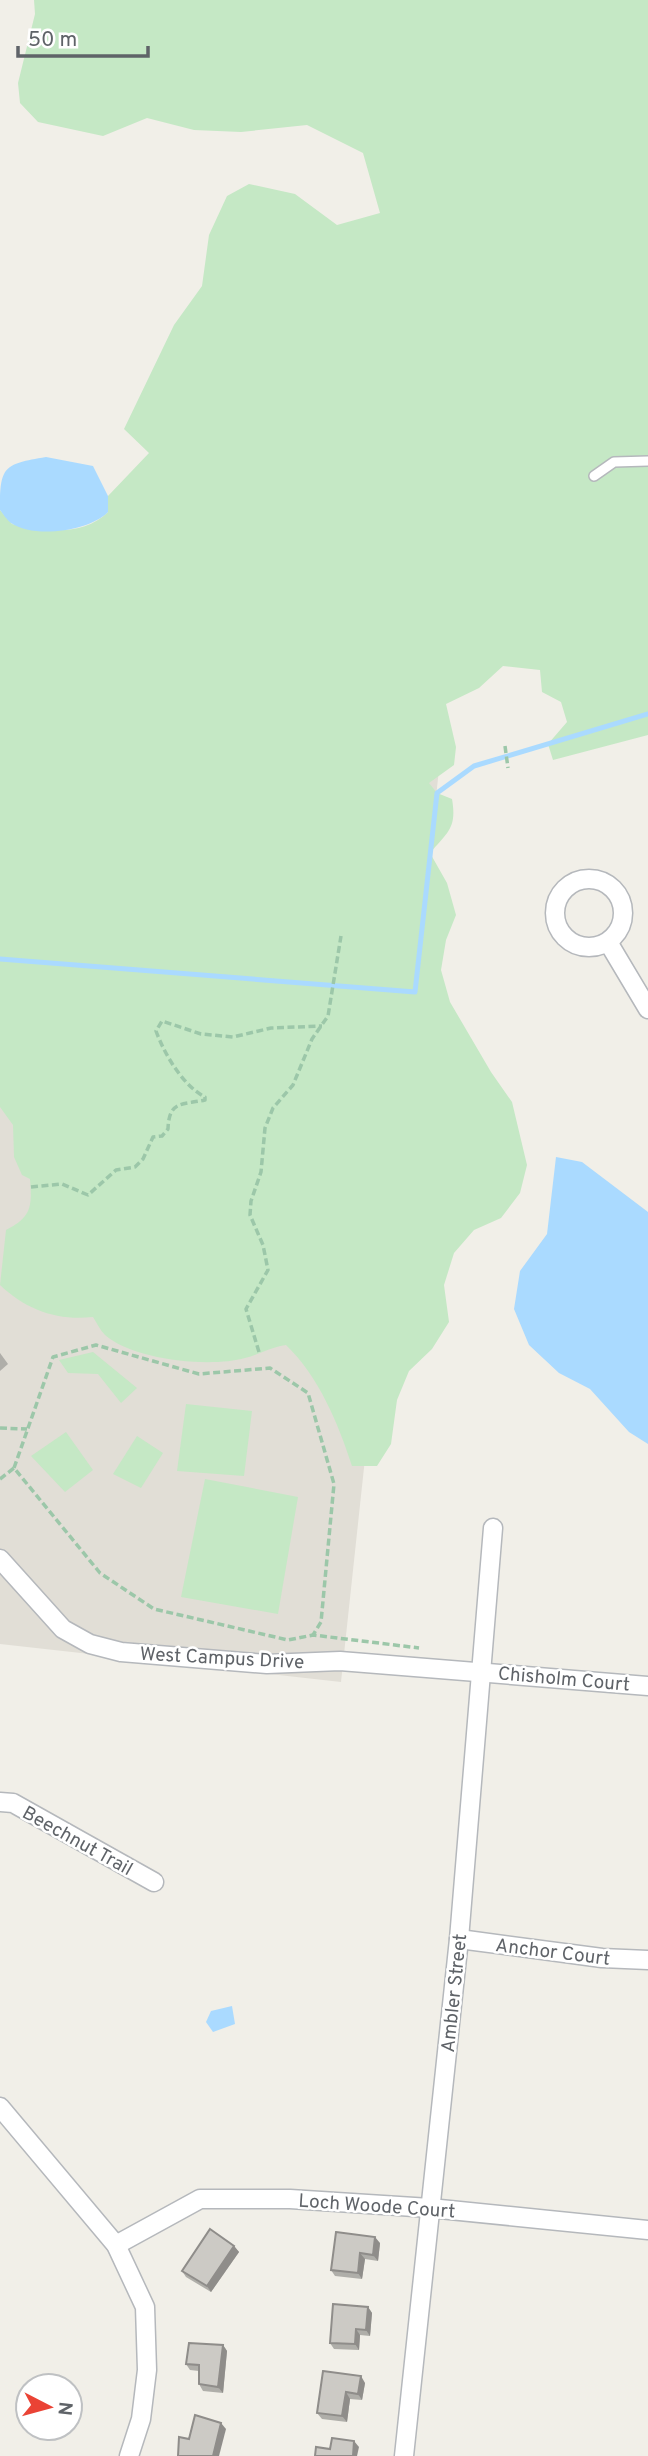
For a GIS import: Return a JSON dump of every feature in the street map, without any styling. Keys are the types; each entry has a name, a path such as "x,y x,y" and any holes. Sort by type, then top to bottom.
{"street":[{"path":"608,942 648,1009"},
{"name":"Ambler Street","path":"404,2456 459,1939 493,1528"},
{"name":"West Campus Drive","path":"0,1559 63,1629 90,1644 121,1652 267,1664 340,1661 480,1671"},
{"name":"Chisholm Court","path":"480,1671 648,1686"},
{"name":"Beechnut Trail","path":"0,1802 13,1803 155,1882"},
{"name":"Anchor Court","path":"459,1939 602,1958 648,1960"},
{"path":"0,2107 116,2245 145,2307 147,2370 141,2419 129,2456"},
{"name":"Loch Woode Court","path":"116,2245 200,2199 290,2199 430,2207 648,2230"}],"lane":[{"path":"594,476 614,462 648,460"}],"path":[{"path":"505,746 508,768"},
{"path":"259,1352 246,1309 268,1270 268,1260 250,1215 251,1201 261,1172 265,1128 273,1108 293,1084 333,998 341,936"},
{"path":"31,1187 62,1184 88,1195 116,1170 135,1167 143,1159 153,1137 162,1136 168,1129 168,1117 174,1107 183,1102 205,1100 205,1097 186,1085 165,1051 156,1031 162,1021 201,1034 233,1037 271,1028 321,1026"},
{"path":"0,1479 14,1468 53,1357 96,1345 199,1374 270,1368 308,1393 334,1484 321,1622 313,1635"},
{"path":"0,1428 27,1429"},
{"path":"14,1468 100,1573 154,1609 288,1640 313,1635 421,1648"}],"shaded area":[{"path":"0,657 446,704 341,1682 0,1644"}],"green space":[{"path":"34,0 648,0 648,735 553,760 548,744 567,722 561,702 542,692 540,670 503,666 479,688 446,704 456,747 454,765 429,783 437,793 452,799 453,809 450,829 430,853 447,883 456,915 446,940 441,970 450,1002 512,1102 527,1165 520,1193 501,1218 474,1230 454,1253 444,1285 449,1322 432,1349 409,1371 397,1400 391,1444 377,1466 352,1466 318,1386 286,1345 230,1361 193,1362 152,1356 118,1344 105,1335 93,1317 67,1317 43,1312 21,1301 0,1285 6,1230 26,1215 31,1197 30,1179 22,1175 14,1157 13,1125 0,1107 0,510 12,524 50,530 75,529 98,520 108,512 108,496 149,453 124,429 174,325 202,286 209,235 227,196 249,184 295,194 337,225 380,213 363,153 307,125 241,132 194,130 147,118 103,136 38,122 20,103 18,83 35,14"},
{"path":"93,1352 137,1388 121,1403 98,1374 68,1373 59,1360"},
{"path":"186,1404 252,1411 244,1476 177,1471"},
{"path":"66,1432 93,1470 65,1492 31,1456"},
{"path":"137,1436 163,1453 141,1488 113,1474"},
{"path":"205,1479 298,1497 278,1614 181,1597"}],"water":[{"path":"46,457 93,466 108,496 108,512 88,524 61,531 33,531 10,522 0,510 3,476 7,470 21,462"},
{"path":"556,1157 582,1162 648,1212 648,1444 629,1432 590,1389 559,1373 529,1345 514,1309 520,1271 547,1234"},
{"path":"232,2006 235,2024 213,2032 206,2022 211,2011"}],"building":[{"path":"210,2229 234,2246 207,2286 182,2271"},
{"path":"336,2232 375,2237 373,2255 360,2253 358,2273 331,2270"},
{"path":"333,2304 368,2307 366,2330 356,2329 355,2344 330,2343"},
{"path":"189,2343 223,2345 218,2387 199,2384 199,2365 186,2364"},
{"path":"323,2371 361,2376 358,2394 346,2392 342,2416 317,2413"},
{"path":"195,2415 221,2423 213,2456 178,2456 179,2437 189,2439"},
{"path":"332,2438 354,2441 353,2456 315,2456 316,2447 330,2449"}],"waterway":[{"path":"0,959 415,992 437,793 474,766 648,714"}]}
